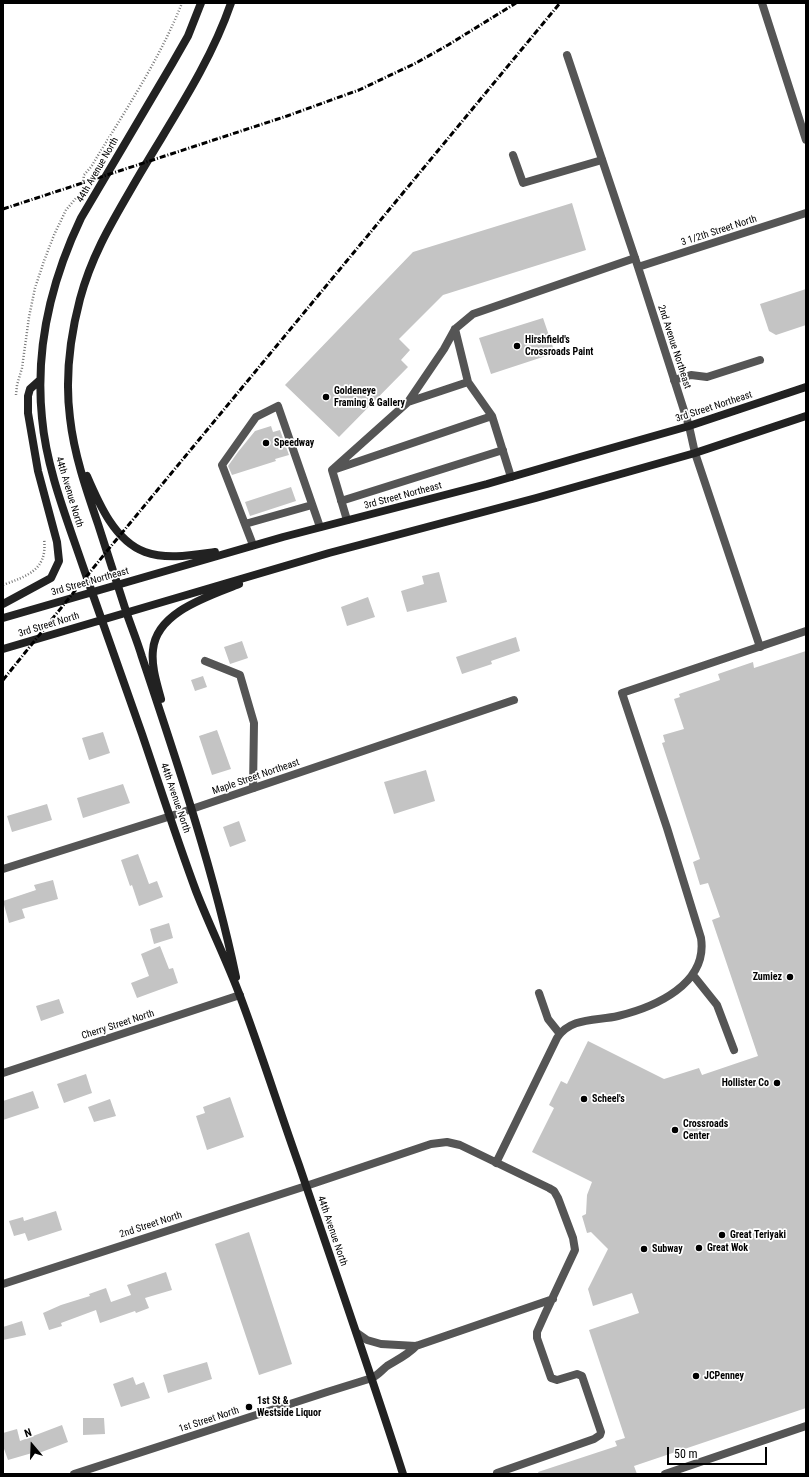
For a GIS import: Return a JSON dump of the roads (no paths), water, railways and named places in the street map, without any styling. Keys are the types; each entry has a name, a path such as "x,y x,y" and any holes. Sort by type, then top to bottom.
{"main road":[{"name":"44th Avenue North","path":"201,3 188,36 81,218 70,242 52,292 46,320 40,380 42,420 50,466 101,619 196,892 240,995 357,1333 404,1474"},
{"name":"44th Avenue North","path":"231,3 213,48 106,232 87,276 74,325 70,353 68,396 73,436 87,491 178,768 227,934 240,995"},
{"path":"3,604 51,578 59,561 57,542 38,471 28,413 28,396 30,390 40,380"},
{"name":"3rd Street Northeast","path":"3,618 253,545 511,477 689,426 806,387"},
{"path":"101,619 313,558 529,500 695,453 806,416"},
{"path":"73,436 91,485 109,520 126,541 139,550 157,555 176,556 214,552 253,545"},
{"path":"178,768 153,659 153,646 156,635 165,623 180,611 210,596 313,558"},
{"name":"3rd Street North","path":"3,649 101,619"}],"street":[{"path":"762,3 806,140"},
{"name":"2nd Avenue Northeast","path":"567,55 638,267 689,426 695,453 760,647"},
{"path":"514,154 523,183 602,160"},
{"name":"3 1/2th Street North","path":"638,267 806,213"},
{"path":"332,470 408,402 444,349 455,329 473,314 635,258"},
{"path":"455,329 468,382 492,416 511,477"},
{"path":"674,380 691,375 707,377 760,360"},
{"path":"408,402 468,382"},
{"path":"253,545 222,465 256,417 278,406 320,527"},
{"path":"332,470 492,416"},
{"path":"341,501 503,450"},
{"path":"332,470 348,520"},
{"path":"245,524 312,505"},
{"path":"496,1163 560,1034 568,1026 579,1022 619,1016 650,1005 676,990 693,975 700,958 702,945 700,938 667,828 622,694 806,631"},
{"path":"205,661 240,675 254,723 253,788"},
{"name":"Maple Street Northeast","path":"3,869 170,816 514,700"},
{"path":"693,975 717,1005 734,1050"},
{"path":"539,993 548,1019 560,1034"},
{"name":"Cherry Street North","path":"3,1073 240,995"},
{"name":"2nd Street North","path":"3,1284 431,1144 452,1142 460,1145 554,1191 558,1198 576,1250 552,1299 537,1335 549,1376 554,1380 577,1374 582,1376 601,1432 600,1435 594,1439 497,1472 498,1474"},
{"path":"357,1333 367,1340 381,1344 416,1346 552,1299"},
{"name":"1st Street North","path":"74,1474 372,1378 416,1346"},
{"path":"665,1474 806,1426"}],"railway":[{"path":"3,209 287,116 359,90 416,63 516,3"},
{"path":"3,680 107,551 560,3"}],"place":[{"name":"Hirshfield's Crossroads Paint","path":"517,346"},
{"name":"Goldeneye Framing & Gallery","path":"326,397"},
{"name":"Speedway","path":"266,443"},
{"name":"Zumiez","path":"790,977"},
{"name":"Hollister Co","path":"777,1083"},
{"name":"Scheel's","path":"584,1099"},
{"name":"Crossroads Center","path":"675,1130"},
{"name":"Great Teriyaki","path":"722,1235"},
{"name":"Great Wok","path":"699,1248"},
{"name":"Subway","path":"644,1249"},
{"name":"JCPenney","path":"696,1376"},
{"name":"1st St & Westside Liquor","path":"249,1407"}]}
